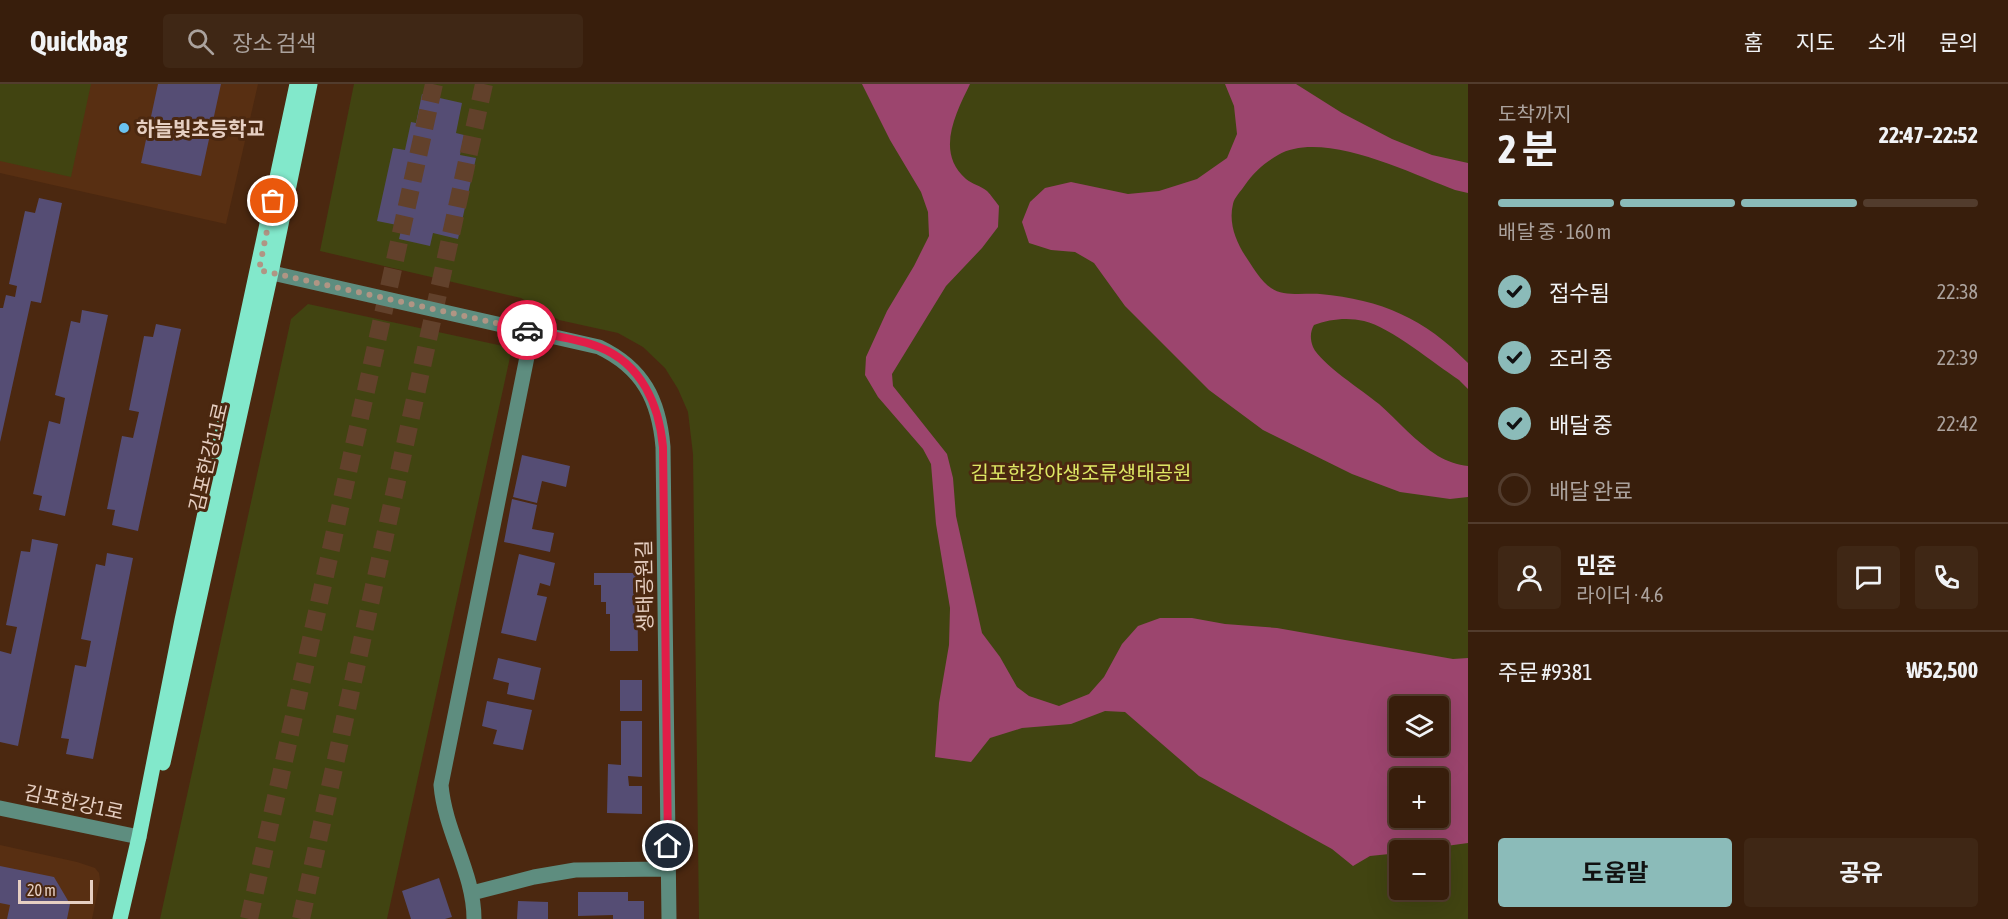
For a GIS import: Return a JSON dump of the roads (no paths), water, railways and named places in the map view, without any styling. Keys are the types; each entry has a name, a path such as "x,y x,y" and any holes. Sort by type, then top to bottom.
{"main road":[{"name":"김포한강11로","path":"265,272 297,84"},
{"name":"김포한강11로","path":"120,919 139,837 182,620 310,84"}],"street":[{"name":"생태공원길","path":"265,272 599,347 613,354 639,376 649,392 657,410 663,447 669,919"},
{"path":"474,919 472,893 447,818 441,785 532,332"},
{"name":"김포한강1로","path":"0,808 139,837"},
{"path":"472,893 534,877 575,870 668,869"}],"tunnel":[{"path":"249,919 434,84"},
{"path":"301,919 484,84"}],"place":[{"name":"하늘빛초등학교","path":"124,128"}],"park label":[{"name":"김포한강야생조류생태공원","path":"1081,472"}]}
